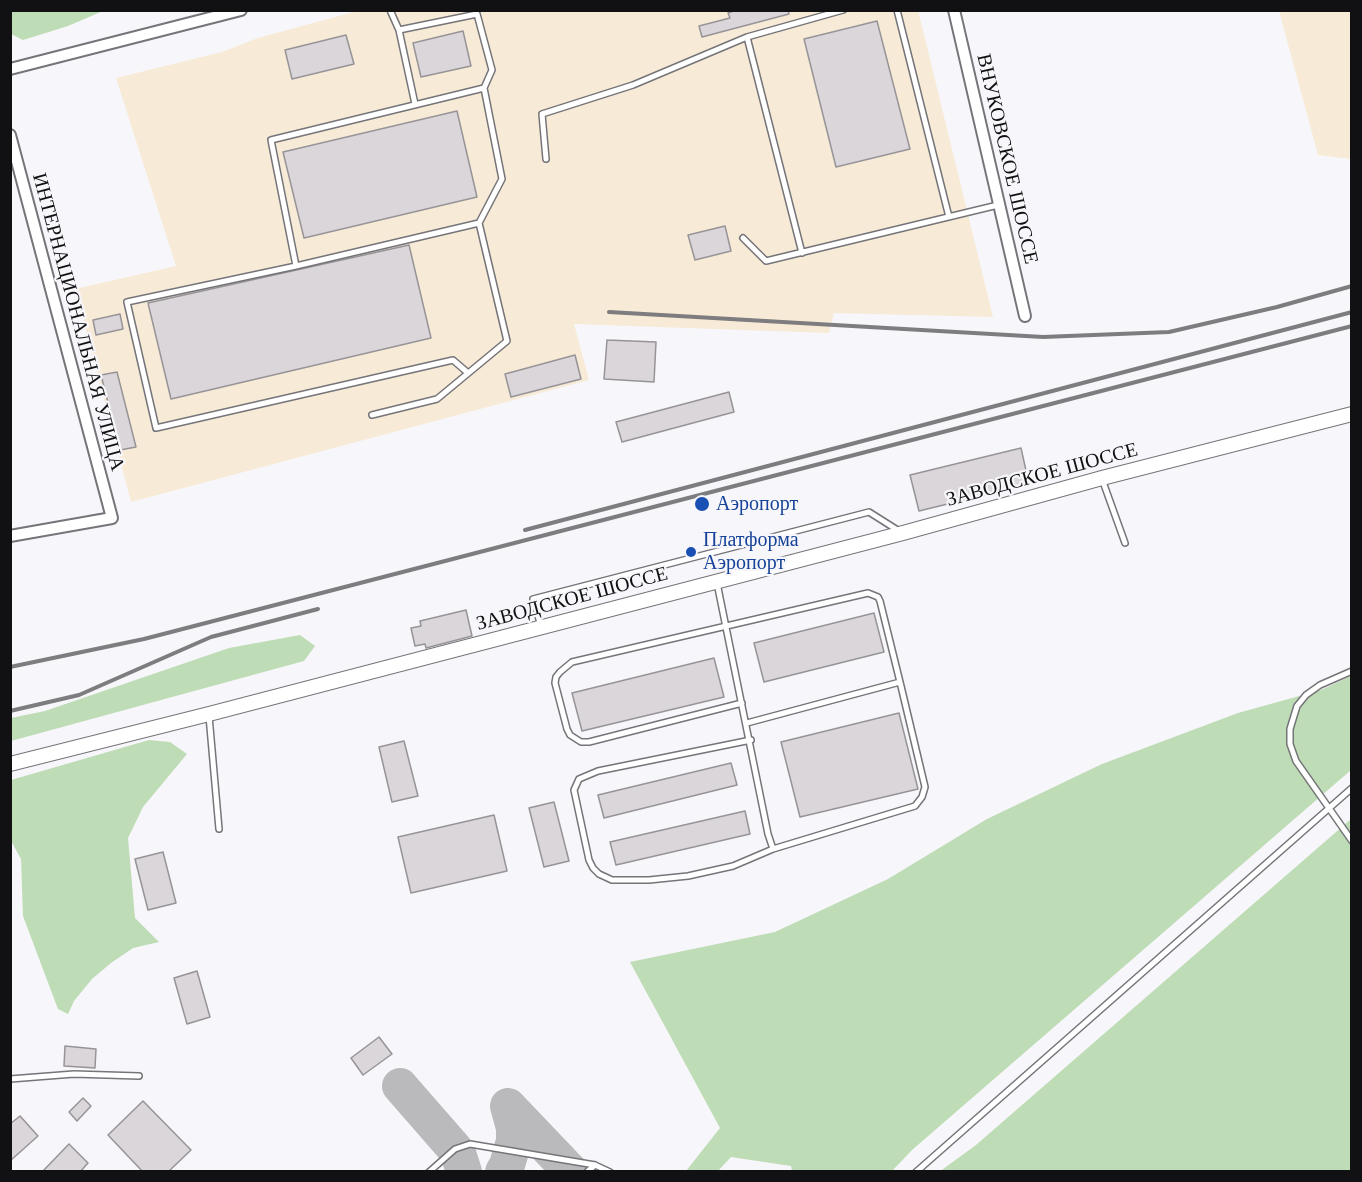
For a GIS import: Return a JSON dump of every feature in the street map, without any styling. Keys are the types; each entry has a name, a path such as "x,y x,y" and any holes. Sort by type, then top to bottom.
{"street":[{"path":"10,69 241,10"},
{"name":"ВНУКОВСКОЕ ШОССЕ","path":"954,10 1025,316"},
{"name":"ИНТЕРНАЦИОНАЛЬНАЯ УЛИЦА","path":"10,135 112,518 10,536"},
{"name":"ЗАВОДСКОЕ ШОССЕ","path":"10,764 209,714 1352,414"}],"lane":[{"path":"390,10 399,30 415,104"},
{"path":"546,159 542,114 633,85 747,37 843,10"},
{"path":"897,10 950,217"},
{"path":"372,415 437,399 507,341 479,223 502,179 484,88 492,70 477,14 399,30"},
{"path":"747,37 802,253"},
{"path":"296,266 271,140 484,88"},
{"path":"743,238 766,261 998,205"},
{"path":"468,373 453,360 156,428 127,302 296,266 479,223"},
{"path":"1102,478 1125,543"},
{"path":"541,627 533,598 869,512 903,533"},
{"path":"717,581 751,740 768,834 773,849"},
{"path":"742,703 589,742 581,742 570,735 567,729 555,682 560,672 572,662 868,593 880,601 900,682 925,786 918,801 915,806 773,849 733,866 688,876 649,880 612,880 599,874 589,860 574,790 579,779 598,771 751,740"},
{"path":"1352,671 1320,685 1306,695 1297,706 1290,729 1290,744 1296,761 1352,841"},
{"path":"747,723 900,682"},
{"path":"209,714 219,829"},
{"path":"916,1172 1352,788"},
{"path":"10,1079 74,1074 139,1076"},
{"path":"429,1172 455,1149 470,1144 595,1165 610,1172"},
{"path":"587,1172 595,1165"}],"shaded area":[{"path":"918,10 993,317 834,313 829,333 574,324 589,380 131,502 75,289 176,266 116,78 222,52 258,38 357,11"},
{"path":"1279,11 1351,11 1351,159 1318,155"}],"green space":[{"path":"11,10 103,11 68,26 23,40 11,34"},
{"path":"300,635 315,646 304,661 11,741 11,718 45,711 229,648"},
{"path":"1351,676 1351,770 912,1150 892,1171 792,1171 791,1166 731,1157 718,1171 686,1171 720,1128 630,962 775,932 888,879 987,819 1102,764 1238,713 1321,690"},
{"path":"149,740 170,742 187,754 143,807 128,838 135,918 159,942 133,948 111,963 92,979 74,1001 68,1014 58,1009 23,916 21,859 11,841 11,780"},
{"path":"1351,819 1351,1171 939,1172 976,1145"}],"building":[{"path":"736,10 788,10 789,14 702,37 699,26 730,18 728,13"},
{"path":"877,21 910,149 836,167 804,39"},
{"path":"463,31 471,66 421,77 413,43"},
{"path":"346,35 354,64 292,79 285,50"},
{"path":"457,111 477,197 304,238 283,152"},
{"path":"725,226 731,251 695,260 688,235"},
{"path":"409,245 431,338 171,399 148,303"},
{"path":"120,314 123,329 96,335 93,320"},
{"path":"607,340 656,342 654,382 604,379"},
{"path":"575,355 581,379 511,397 505,374"},
{"path":"117,372 136,447 120,450 101,375"},
{"path":"729,392 734,412 622,442 616,422"},
{"path":"1021,448 1029,484 919,511 910,475"},
{"path":"466,610 472,636 426,648 425,644 415,646 411,628 421,626 420,621"},
{"path":"874,613 884,652 764,682 754,643"},
{"path":"714,658 724,697 582,731 572,693"},
{"path":"899,713 918,789 800,817 781,742"},
{"path":"404,741 418,796 392,802 379,747"},
{"path":"731,763 737,785 604,818 598,795"},
{"path":"554,802 569,861 544,867 529,808"},
{"path":"745,811 750,834 616,865 610,842"},
{"path":"494,815 507,871 411,893 398,837"},
{"path":"163,852 176,903 148,910 135,859"},
{"path":"197,971 210,1017 187,1024 174,978"},
{"path":"379,1037 392,1054 363,1075 351,1058"},
{"path":"65,1046 96,1049 95,1068 64,1066"},
{"path":"83,1098 91,1106 77,1121 69,1112"},
{"path":"143,1101 191,1150 168,1172 143,1172 108,1135"},
{"path":"20,1116 38,1136 10,1161 10,1124"},
{"path":"69,1144 88,1163 80,1172 42,1172"}],"taxiway":[{"path":"400,1086 455,1149 464,1172"},
{"path":"508,1106 571,1172"},
{"path":"503,1172 514,1141 514,1128 508,1106"}],"railway":[{"path":"609,312 1043,337 1169,332 1277,307 1352,286"},
{"path":"525,530 1352,312"},
{"path":"10,667 144,639 1352,326"},
{"path":"10,711 79,695 211,637 318,609"}],"place":[{"name":"Аэропорт","path":"702,504"},
{"name":"Платформа Аэропорт","path":"691,552"}]}
